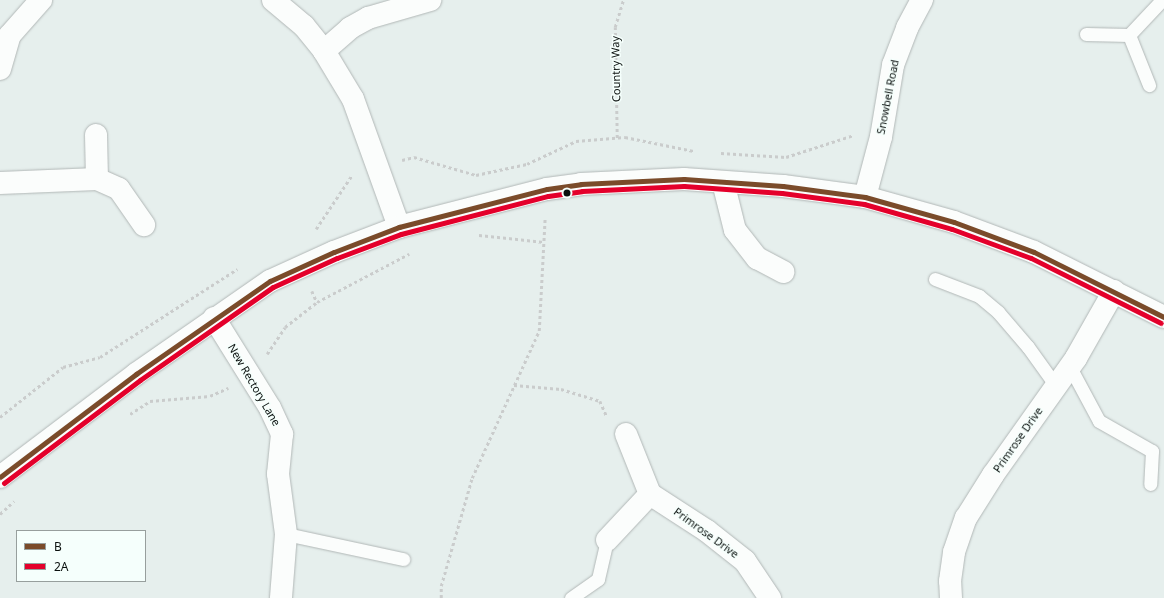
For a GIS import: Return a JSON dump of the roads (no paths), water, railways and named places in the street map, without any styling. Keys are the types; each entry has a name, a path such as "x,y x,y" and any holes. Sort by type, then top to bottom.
{"street":[{"path":"0,69 5,32 41,0"},
{"path":"273,0 304,26 324,51 353,99 375,166 399,227"},
{"path":"324,51 350,28 368,18 430,0"},
{"name":"Snowbell Road","path":"865,197 880,137 893,65 907,28 922,0"},
{"path":"96,136 97,179"},
{"path":"0,183 97,179 119,189 144,225"},
{"path":"0,477 214,318 270,281 334,252 399,227 547,189 614,182 684,180 783,186 865,197 954,222 1034,252 1164,317"},
{"path":"723,182 735,230 757,258 783,272"},
{"name":"Primrose Drive","path":"951,598 950,581 954,552 966,518 993,475 1070,367 1114,291"},
{"name":"New Rectory Lane","path":"214,318 270,408 282,434 278,474 286,534 281,598"},
{"path":"607,540 650,494 626,434"},
{"name":"Primrose Drive","path":"650,494 707,531 745,561 770,598"}],"lane":[{"path":"1086,34 1129,34 1162,0"},
{"path":"1129,34 1149,85"},
{"path":"934,279 979,296 998,312 1028,347 1056,386"},
{"path":"1070,367 1099,421 1152,451 1150,484"},
{"path":"286,534 404,559"},
{"path":"571,598 598,579 607,540"}]}
